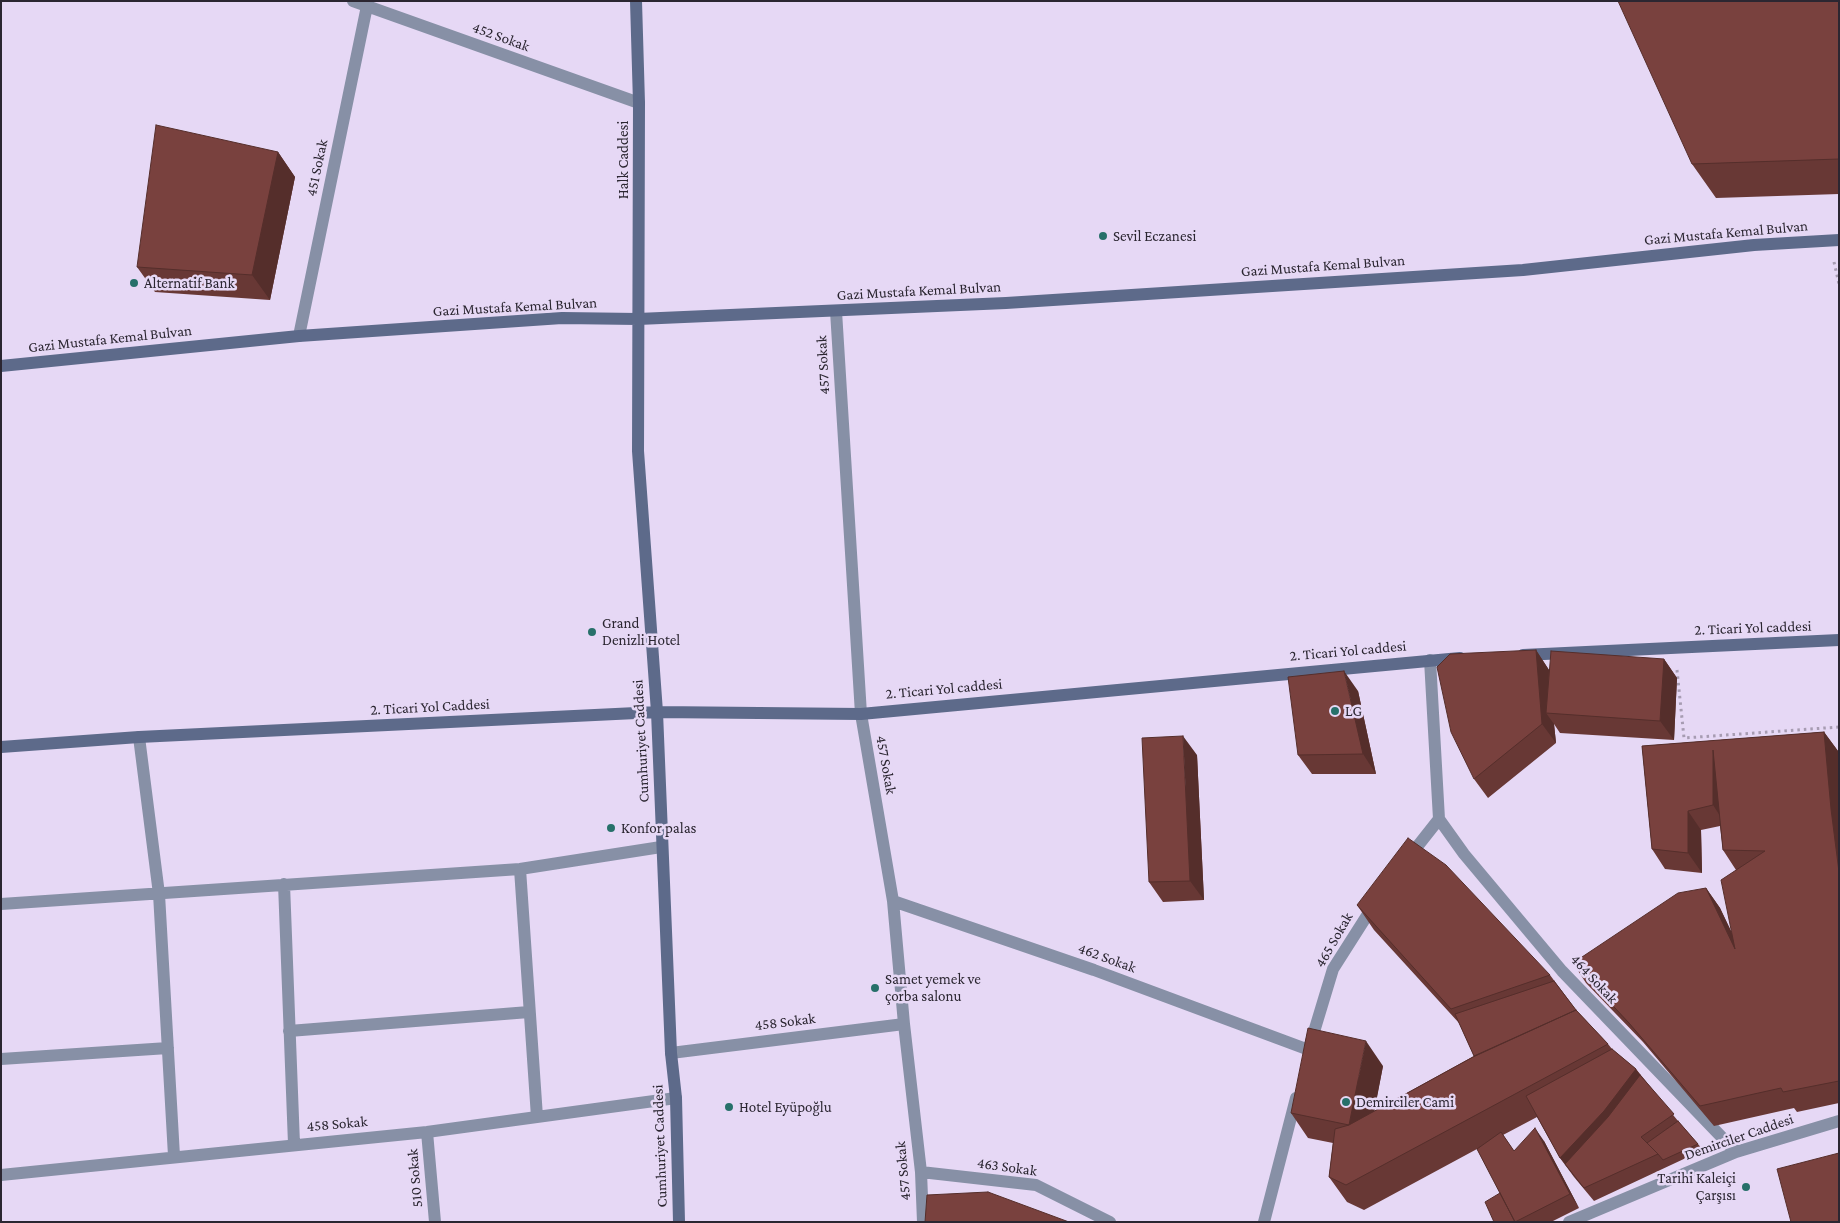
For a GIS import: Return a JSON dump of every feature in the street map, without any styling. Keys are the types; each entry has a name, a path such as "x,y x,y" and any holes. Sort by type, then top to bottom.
{"main road":[{"name":"Halk Caddesi","path":"636,1 639,103 638,319"},
{"name":"Gazi Mustafa Kemal Bulvan","path":"1,366 299,336 562,318 638,319 1006,303 1522,270 1754,245 1839,240"},
{"name":"Cumhuriyet Caddesi","path":"638,319 638,451 657,712 661,847 671,1053 676,1098 679,1222"},
{"name":"2. Ticari Yol caddesi","path":"1508,656 1839,640"},
{"name":"2. Ticari Yol caddesi","path":"861,714 1430,660 1469,658"},
{"name":"2. Ticari Yol Caddesi","path":"1,747 138,737 657,712 861,714"}],"street":[{"name":"452 Sokak","path":"352,1 639,103"},
{"name":"451 Sokak","path":"299,336 367,6"},
{"name":"457 Sokak","path":"836,311 861,714 893,902 904,1024 921,1172 924,1222"},
{"path":"1403,865 1439,819 1430,660"},
{"path":"138,737 159,894 174,1156"},
{"name":"464 Sokak","path":"1439,819 1464,854 1562,971 1736,1152"},
{"path":"1,904 520,869 661,847"},
{"path":"520,869 537,1117"},
{"path":"284,884 294,1144"},
{"name":"465 Sokak","path":"1308,1054 1334,969 1380,896"},
{"name":"462 Sokak","path":"893,902 1094,970 1308,1054"},
{"path":"289,1031 529,1012"},
{"name":"458 Sokak","path":"671,1053 904,1024"},
{"path":"1,1059 168,1048"},
{"path":"1264,1222 1299,1087"},
{"name":"458 Sokak","path":"1,1174 427,1132 676,1098"},
{"name":"Demirciler Caddesi","path":"1569,1222 1736,1152 1839,1121"},
{"name":"510 Sokak","path":"427,1132 435,1222"},
{"name":"463 Sokak","path":"921,1172 1036,1185 1110,1222"}],"path":[{"path":"1675,648 1684,738 1839,728"}],"building":[{"path":"1618,1 1839,1 1839,159 1692,164"},
{"path":"156,125 278,152 252,275 137,267"},
{"path":"1536,650 1542,724 1474,779 1451,732 1437,667 1450,654"},
{"path":"1551,651 1664,659 1660,721 1546,713"},
{"path":"1344,671 1363,754 1298,755 1288,677"},
{"path":"1824,732 1839,872 1839,1081 1783,1092 1781,1088 1700,1106 1629,1023 1573,963 1678,893 1706,888 1735,949 1721,880 1765,851 1723,850 1713,750 1713,805 1688,811 1688,853 1652,849 1642,746"},
{"path":"1183,736 1190,881 1149,882 1142,738"},
{"path":"1408,838 1446,865 1550,975 1451,1009 1357,905"},
{"path":"1554,981 1576,1010 1474,1056 1455,1014"},
{"path":"1576,1010 1608,1044 1346,1185 1329,1177 1335,1129 1349,1125 1473,1057"},
{"path":"1308,1028 1366,1041 1349,1125 1291,1113"},
{"path":"1612,1049 1636,1069 1604,1111 1560,1158 1526,1096"},
{"path":"1640,1075 1674,1114 1641,1137 1658,1154 1584,1188 1565,1164 1608,1117"},
{"path":"1678,1121 1698,1144 1663,1160 1647,1143"},
{"path":"1535,1128 1570,1194 1515,1222 1477,1149 1501,1132 1514,1151"},
{"path":"1839,1153 1839,1222 1791,1222 1777,1169"},
{"path":"988,1192 1069,1222 925,1222 927,1195"},
{"path":"1500,1193 1515,1222 1494,1222 1485,1202"}],"place":[{"name":"Sevil Eczanesi","path":"1103,236"},
{"name":"Alternatif Bank","path":"134,283"},
{"name":"Grand Denizli Hotel","path":"592,632"},
{"name":"LG","path":"1335,711"},
{"name":"Konfor palas","path":"611,828"},
{"name":"Samet yemek ve çorba salonu","path":"875,988"},
{"name":"Demirciler Cami","path":"1346,1102"},
{"name":"Hotel Eyüpoğlu","path":"729,1107"},
{"name":"Tarihi Kaleiçi Çarşısı","path":"1746,1187"}]}
